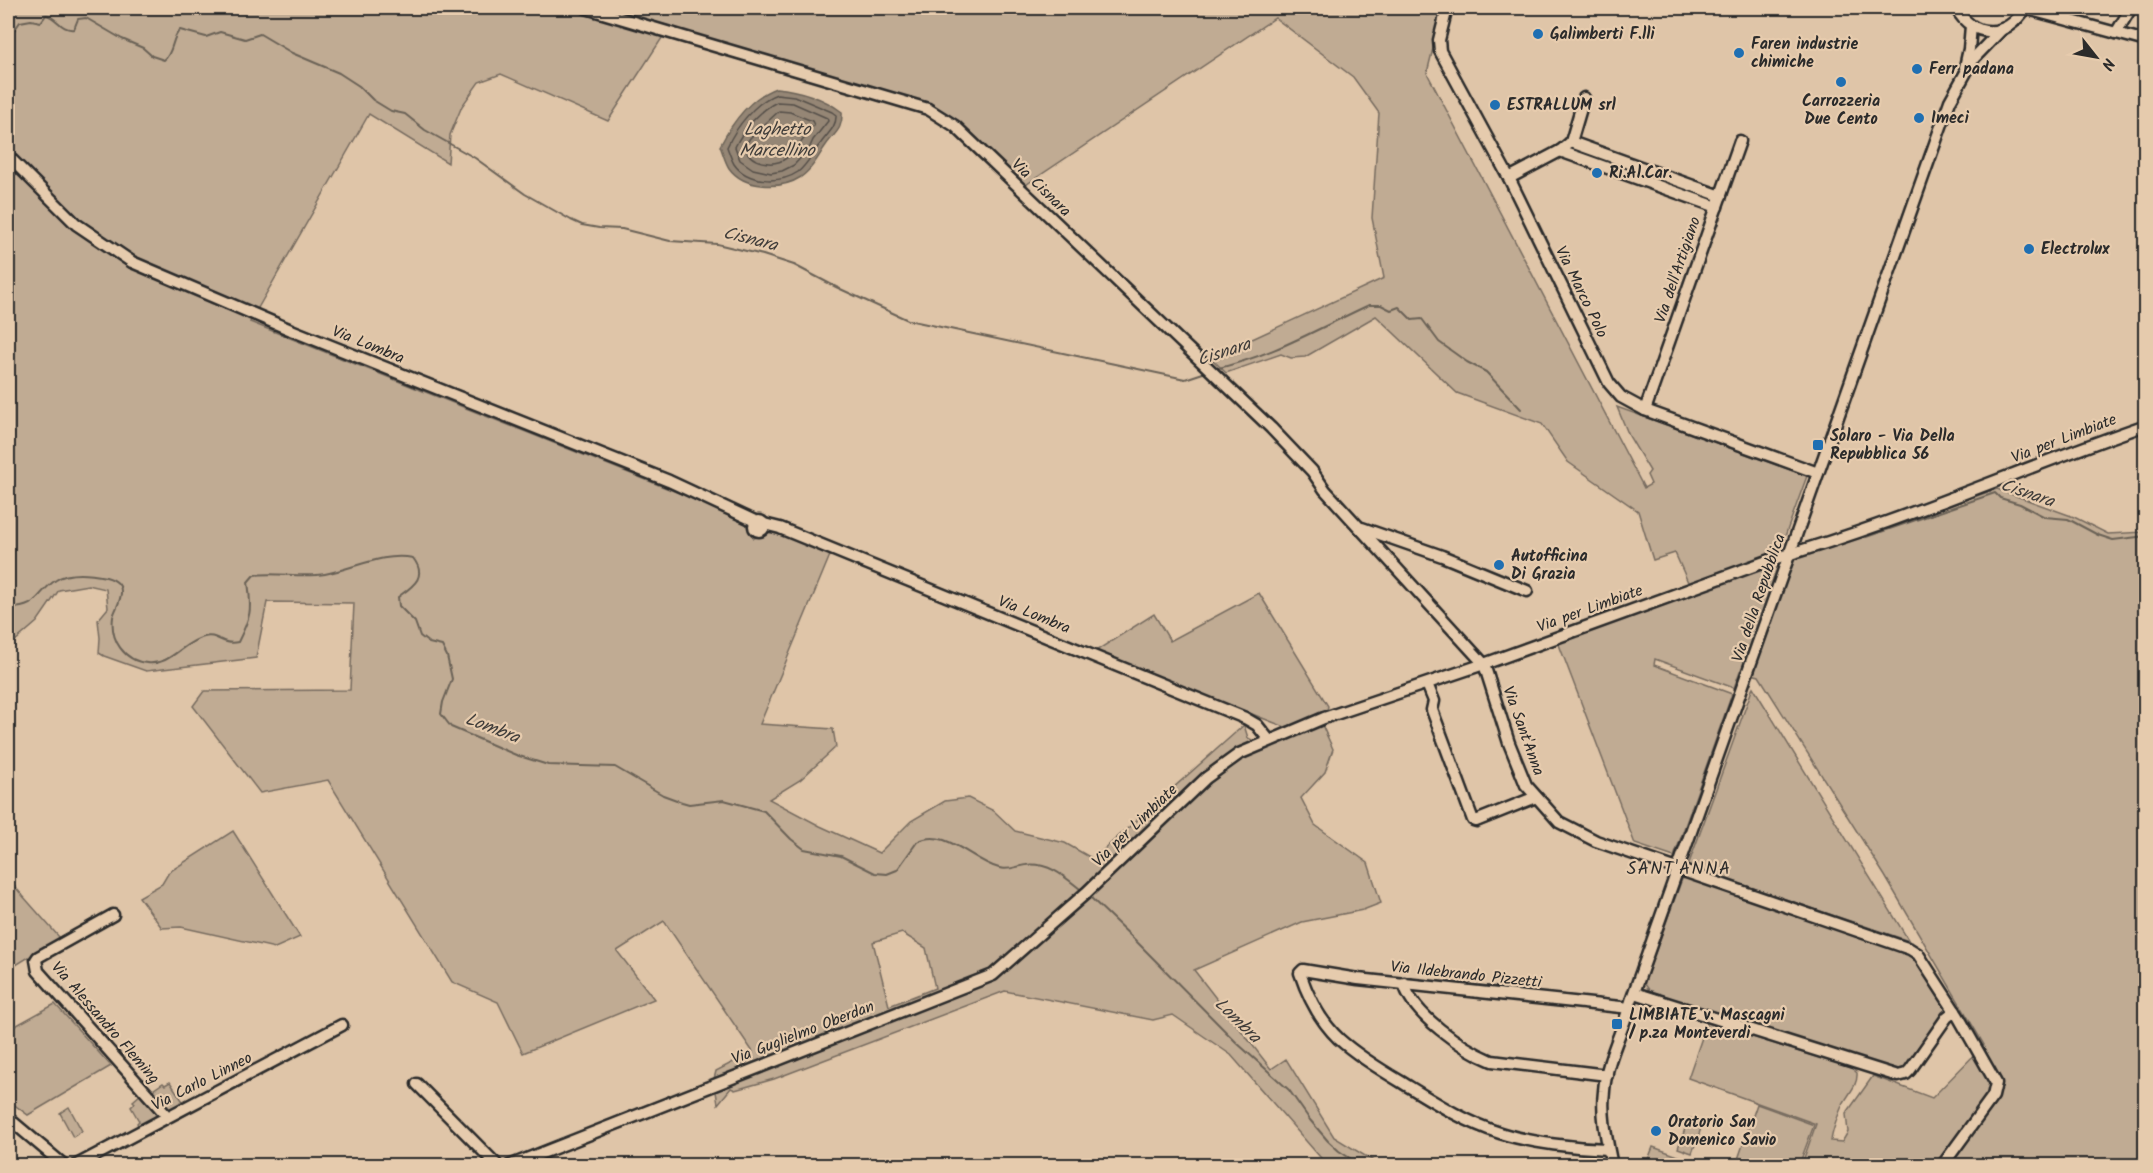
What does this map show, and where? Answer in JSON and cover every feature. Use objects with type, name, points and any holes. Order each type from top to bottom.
[{"type":"street","name":"Via Cisnara","points":[[586,8],[928,110],[955,126],[1208,367],[1312,471],[1325,490],[1379,548]]},
{"type":"street","name":"Via Marco Polo","points":[[1447,8],[1439,40],[1440,51],[1509,178],[1609,383],[1621,397],[1645,410],[1818,473]]},
{"type":"street","points":[[1956,8],[1961,18],[1971,26],[1991,31],[2002,29]]},
{"type":"street","points":[[2024,8],[2145,40]]},
{"type":"street","name":"Via della Repubblica","points":[[1612,1166],[1606,1136],[1604,1091],[1607,1074],[1677,868],[1950,101],[1974,58],[2002,29],[2011,25],[2024,8]]},
{"type":"street","points":[[2116,33],[2131,8]]},
{"type":"street","name":"Via della Repubblica","points":[[1963,76],[1971,26]]},
{"type":"street","points":[[1509,178],[1560,151],[1571,141],[1584,98]]},
{"type":"street","points":[[1571,141],[1719,201]]},
{"type":"street","name":"Via dell'Artigiano","points":[[1645,410],[1740,141]]},
{"type":"street","points":[[1560,151],[1719,201]]},
{"type":"street","name":"Via Lombra","points":[[8,156],[76,224],[132,262],[291,330],[669,481],[746,516],[760,525],[780,528],[1245,718],[1257,725],[1269,740]]},
{"type":"street","name":"Via per Limbiate","points":[[1086,893],[1206,778],[1239,754],[1269,740],[1330,716],[1427,684],[1940,502],[2145,425]]},
{"type":"street","points":[[1360,527],[1442,556],[1527,591]]},
{"type":"street","name":"Via Sant'Anna","points":[[1379,548],[1484,664],[1518,768],[1526,785],[1559,822],[1596,841],[1910,949],[1918,954],[1955,1011]]},
{"type":"street","points":[[1427,684],[1434,701],[1432,710],[1473,820],[1476,821],[1536,797]]},
{"type":"street","name":"Via Guglielmo Oberdan","points":[[509,1166],[532,1161],[993,975],[1086,893]]},
{"type":"street","name":"Via Alessandro Fleming","points":[[113,915],[38,957],[36,966],[167,1116]]},
{"type":"street","name":"Via Ildebrando Pizzetti","points":[[1608,1149],[1558,1144],[1502,1134],[1428,1099],[1379,1068],[1338,1038],[1310,1001],[1300,973],[1304,970],[1358,979],[1629,1008]]},
{"type":"street","points":[[1404,983],[1406,994],[1417,1008],[1466,1047],[1484,1058],[1492,1061],[1607,1074]]},
{"type":"street","points":[[1635,993],[1898,1076],[1910,1070],[1947,1017],[1955,1011],[1996,1083],[1993,1096],[1942,1166]]},
{"type":"street","name":"Via Carlo Linneo","points":[[75,1166],[342,1025]]},
{"type":"street","points":[[417,1084],[498,1166]]},
{"type":"street","points":[[8,1118],[65,1166]]},
{"type":"shaded area","points":[[8,8],[570,8],[664,35],[608,121],[501,74],[479,82],[462,106],[450,135],[448,163],[369,114],[250,322],[679,493],[741,515],[754,538],[777,530],[831,553],[760,724],[833,729],[836,747],[800,780],[769,799],[879,853],[911,821],[945,801],[968,798],[994,811],[1015,831],[1065,843],[1093,859],[1244,725],[1248,738],[1264,746],[1322,725],[1333,749],[1325,772],[1301,798],[1315,825],[1368,863],[1381,903],[1363,910],[1302,922],[1194,970],[1271,1069],[1286,1059],[1334,1137],[1380,1165],[1327,1165],[1231,1055],[1173,1015],[1153,1020],[1005,991],[774,1079],[735,1090],[731,1088],[718,1104],[714,1079],[716,1071],[753,1052],[664,921],[617,951],[654,999],[523,1053],[498,1002],[452,982],[328,780],[260,793],[193,706],[204,691],[350,690],[354,603],[267,602],[256,658],[146,671],[99,653],[98,620],[108,608],[106,589],[88,585],[59,590],[37,622],[8,647]],"holes":[[[902,933],[926,948],[935,988],[889,1006],[873,942]]]},
{"type":"shaded area","points":[[609,8],[1443,8],[1427,73],[1644,488],[1651,484],[1647,475],[1650,471],[1629,436],[1617,407],[1807,476],[1780,550],[1797,557],[1997,489],[2074,517],[2108,534],[2145,532],[2145,1165],[1813,1165],[1803,1161],[1816,1124],[1688,1078],[1707,1023],[1852,1068],[1857,1073],[1856,1081],[1841,1108],[1831,1141],[1842,1142],[1848,1132],[1846,1114],[1873,1076],[1932,1098],[1984,1045],[1885,876],[1759,676],[1740,671],[1734,688],[1655,659],[1654,665],[1732,694],[1674,857],[1635,844],[1558,642],[1691,589],[1675,553],[1653,560],[1638,511],[1568,462],[1542,424],[1457,393],[1376,316],[1305,357],[1291,358],[1281,354],[1226,373],[1211,358],[1384,278],[1372,218],[1379,113],[1353,77],[1275,18],[1024,186],[956,121],[925,103]]},
{"type":"shaded area","points":[[1259,593],[1328,706],[1326,714],[1285,727],[1094,652],[1154,614],[1170,641]]},
{"type":"shaded area","points":[[1753,687],[1909,941],[1688,866]]},
{"type":"shaded area","points":[[233,831],[300,937],[275,948],[181,927],[162,928],[139,897],[162,884],[169,872]]},
{"type":"shaded area","points":[[1688,877],[1911,955],[1948,1012],[1905,1071],[1897,1072],[1650,991],[1644,983],[1682,879]]},
{"type":"shaded area","points":[[8,879],[60,938],[8,970]]},
{"type":"shaded area","points":[[55,1004],[111,1066],[28,1115],[8,1100],[8,1030]]},
{"type":"shaded area","points":[[170,1082],[184,1103],[172,1109],[163,1108],[150,1092],[163,1083],[165,1085]]},
{"type":"shaded area","points":[[141,1094],[156,1111],[155,1117],[138,1126],[139,1121],[131,1107],[135,1103],[133,1101]]},
{"type":"shaded area","points":[[1757,1104],[1814,1125],[1799,1165],[1736,1165]]},
{"type":"shaded area","points":[[69,1107],[82,1131],[73,1137],[60,1113]]},
{"type":"shaded area","points":[[1689,1118],[1703,1123],[1692,1153],[1678,1148]]},
{"type":"shaded area","points":[[1653,1147],[1703,1165],[1646,1165]]},
{"type":"water","name":"Laghetto Marcellino","points":[[776,88],[802,93],[827,103],[842,112],[841,124],[814,164],[801,177],[783,184],[753,184],[736,175],[729,168],[720,146],[730,128],[750,104]]},
{"type":"waterway","name":"Cisnara","points":[[8,39],[20,22],[31,20],[41,22],[46,15],[62,26],[74,29],[78,19],[86,18],[122,39],[143,48],[152,56],[164,60],[180,30],[206,37],[220,32],[245,39],[260,34],[292,53],[339,73],[359,86],[373,100],[391,111],[405,114],[425,130],[475,158],[525,194],[582,225],[622,229],[670,241],[717,244],[763,255],[794,265],[908,320],[1185,379],[1206,372]]},
{"type":"waterway","name":"Cisnara","points":[[1214,369],[1274,350],[1369,305],[1381,305],[1391,310],[1399,307],[1412,320],[1422,319],[1439,342],[1486,372],[1521,409]]},
{"type":"waterway","name":"Cisnara","points":[[1866,537],[1995,493],[2000,498],[2020,504],[2045,517],[2068,519],[2098,535],[2113,540],[2146,536]]},
{"type":"waterway","name":"Lombra","points":[[8,608],[18,608],[32,603],[49,585],[67,575],[87,574],[109,578],[121,588],[113,617],[116,641],[125,654],[132,658],[155,663],[163,661],[204,637],[209,636],[232,643],[238,642],[248,619],[250,607],[248,582],[254,575],[317,575],[391,557],[413,558],[419,576],[413,585],[398,597],[399,606],[415,622],[420,636],[429,643],[442,646],[447,656],[452,679],[441,714],[451,727],[516,755],[548,765],[615,767],[663,795],[689,804],[724,800],[764,811],[804,849],[841,856],[875,873],[887,874],[897,870],[917,842],[927,838],[938,838],[999,868],[1010,869],[1034,865],[1049,868],[1080,889]]},
{"type":"waterway","name":"Lombra","points":[[1090,897],[1237,1043],[1289,1090],[1328,1141],[1362,1166]]},
{"type":"place","name":"Galimberti F.lli","points":[[1538,34]]},
{"type":"place","name":"Faren industrie chimiche","points":[[1739,53]]},
{"type":"place","name":"Ferr padana","points":[[1917,69]]},
{"type":"place","name":"Carrozzeria Due Cento","points":[[1841,82]]},
{"type":"place","name":"ESTRALLUM srl","points":[[1495,105]]},
{"type":"place","name":"Imeci","points":[[1919,118]]},
{"type":"place","name":"Ri.Al.Car.","points":[[1597,173]]},
{"type":"place","name":"Electrolux","points":[[2029,249]]},
{"type":"place","name":"Solaro - Via Della Repubblica 56","points":[[1818,445]]},
{"type":"place","name":"Autofficina Di Grazia","points":[[1499,565]]},
{"type":"place","name":"LIMBIATE v. Mascagni / p.za Monteverdi","points":[[1617,1024]]},
{"type":"place","name":"Oratorio San Domenico Savio","points":[[1656,1131]]},
{"type":"district","name":"SANT'ANNA","points":[[1679,869]]}]
